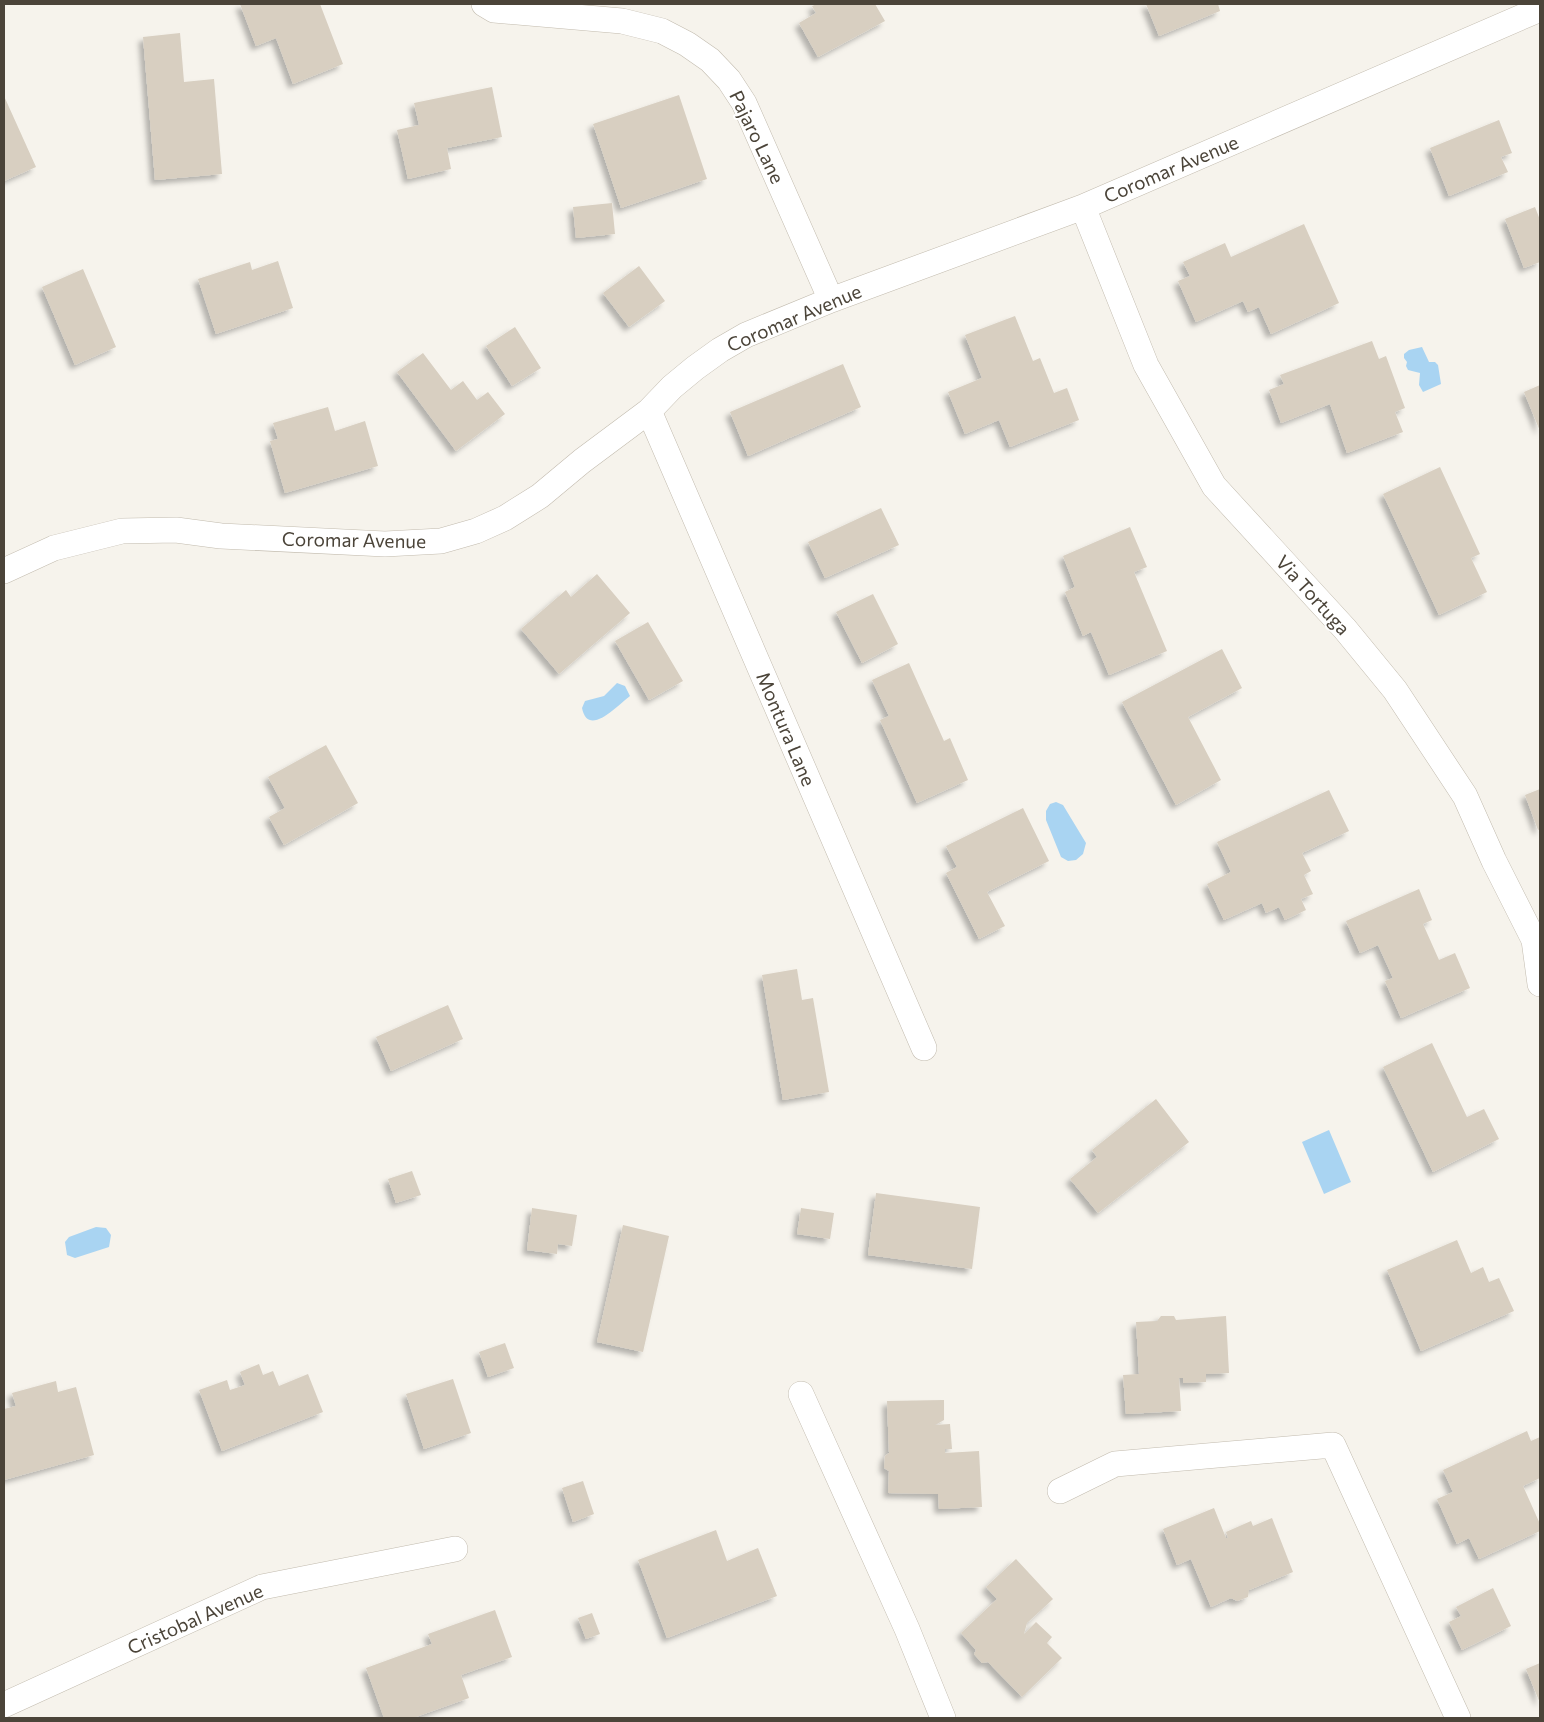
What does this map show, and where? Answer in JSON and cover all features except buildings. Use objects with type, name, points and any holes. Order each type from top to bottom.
[{"type":"street","name":"Pajaro Lane","points":[[484,4],[494,10],[622,21],[662,31],[687,44],[710,60],[729,80],[744,104],[831,300]]},
{"type":"street","name":"Coromar Avenue","points":[[4,571],[54,548],[122,531],[176,530],[221,536],[385,544],[441,541],[476,531],[505,518],[533,501],[649,411],[684,378],[720,350],[746,335],[831,300],[1083,207],[1540,9]]},
{"type":"street","name":"Via Tortuga","points":[[1083,207],[1146,364],[1214,486],[1345,629],[1395,690],[1465,796],[1494,861],[1537,939],[1540,984]]},
{"type":"street","name":"Montura Lane","points":[[649,411],[924,1048]]},
{"type":"street","points":[[801,1394],[907,1629],[943,1718]]},
{"type":"street","points":[[1060,1491],[1115,1464],[1334,1445],[1458,1718]]},
{"type":"street","name":"Cristobal Avenue","points":[[4,1705],[262,1587],[455,1549]]},
{"type":"water","points":[[1422,347],[1429,362],[1435,362],[1438,365],[1441,384],[1423,392],[1419,385],[1420,373],[1408,370],[1407,362],[1404,358],[1404,354],[1409,350]]},
{"type":"water","points":[[617,683],[625,686],[630,696],[603,717],[590,720],[585,717],[582,708],[585,701],[604,696]]},
{"type":"water","points":[[1056,802],[1063,805],[1086,843],[1083,854],[1076,860],[1068,861],[1061,857],[1046,820],[1046,811],[1050,804]]},
{"type":"water","points":[[1329,1130],[1351,1182],[1324,1194],[1302,1142]]},
{"type":"water","points":[[96,1227],[106,1228],[111,1235],[109,1247],[75,1258],[67,1255],[65,1242],[69,1237]]}]
